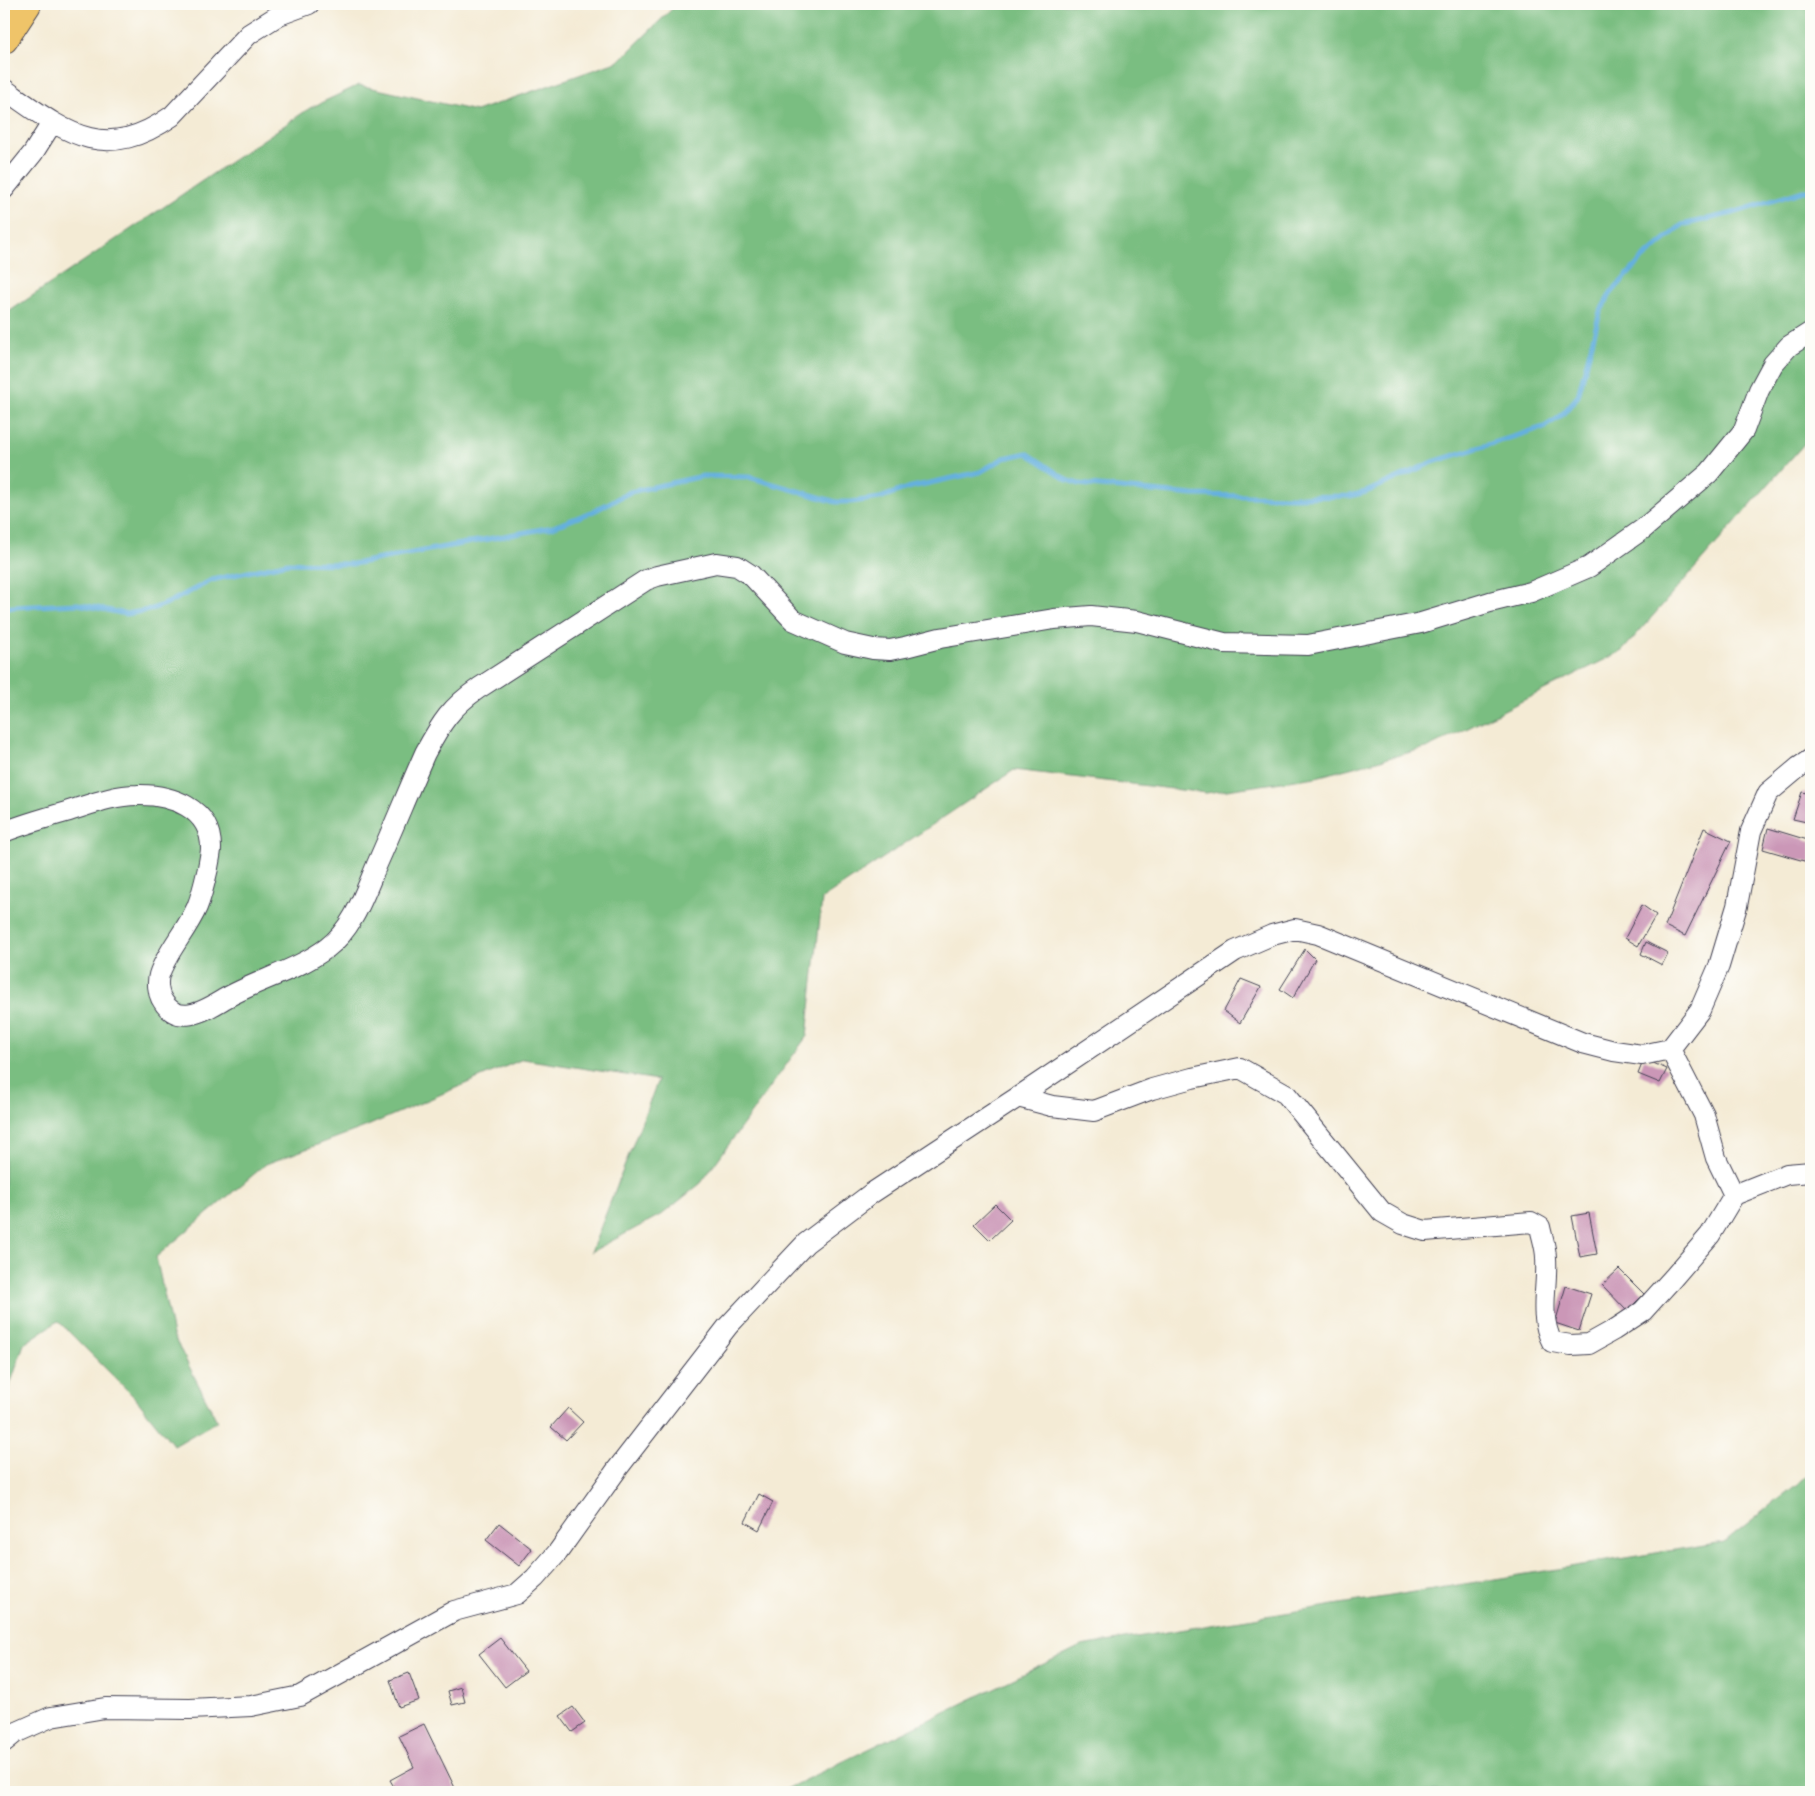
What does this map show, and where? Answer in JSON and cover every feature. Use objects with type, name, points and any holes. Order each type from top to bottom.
[{"type":"highway","points":[[4,39],[27,4]]},
{"type":"street","points":[[4,89],[48,120],[73,134],[92,140],[125,138],[157,126],[172,116],[249,34],[279,15],[309,4]]},
{"type":"street","points":[[4,189],[33,153],[48,120]]},
{"type":"street","points":[[4,832],[86,806],[120,797],[137,795],[158,796],[179,802],[194,810],[204,820],[209,834],[211,848],[206,877],[198,905],[189,925],[162,968],[158,982],[160,997],[170,1009],[185,1015],[200,1013],[246,987],[312,958],[339,938],[360,904],[425,753],[451,710],[462,699],[646,580],[716,563],[737,566],[751,574],[793,620],[845,643],[873,650],[890,650],[940,638],[1054,619],[1092,616],[1137,621],[1224,643],[1308,645],[1421,623],[1531,592],[1590,567],[1643,529],[1709,473],[1744,430],[1759,390],[1773,364],[1789,346],[1811,332]]},
{"type":"street","points":[[4,1742],[15,1733],[51,1717],[105,1708],[190,1709],[250,1706],[300,1696],[454,1611],[517,1594],[535,1578],[558,1552],[618,1468],[728,1326],[806,1243],[872,1193],[1235,951],[1272,934],[1295,929],[1318,934],[1583,1043],[1614,1051],[1642,1055],[1670,1049],[1700,1010],[1719,966],[1737,906],[1751,831],[1768,793],[1811,759]]},
{"type":"street","points":[[1670,1049],[1704,1116],[1716,1158],[1734,1195]]},
{"type":"street","points":[[1018,1097],[1052,1106],[1094,1111],[1160,1087],[1240,1068],[1286,1094],[1382,1212],[1403,1224],[1425,1231],[1531,1222],[1540,1227],[1546,1256],[1543,1310],[1548,1334],[1552,1342],[1570,1345],[1589,1344],[1643,1311],[1710,1235],[1734,1195],[1787,1174],[1811,1172]]},
{"type":"green space","points":[[677,4],[1811,4],[1811,436],[1622,651],[1430,747],[1316,777],[1206,793],[1014,770],[822,899],[807,1036],[701,1183],[664,1213],[591,1252],[658,1080],[523,1059],[365,1127],[266,1164],[156,1257],[173,1335],[217,1421],[174,1446],[136,1399],[58,1321],[24,1344],[7,1394],[4,1395],[4,315],[310,108],[359,85],[476,111],[619,61]]},
{"type":"green space","points":[[1811,1473],[1811,1792],[780,1792],[1081,1646],[1724,1542]]},
{"type":"building","points":[[1802,792],[1811,794],[1811,823],[1793,819]]},
{"type":"building","points":[[1704,828],[1731,841],[1685,936],[1665,926]]},
{"type":"building","points":[[1768,828],[1811,841],[1811,863],[1763,849]]},
{"type":"building","points":[[1642,905],[1656,915],[1638,946],[1625,938]]},
{"type":"building","points":[[1646,942],[1668,953],[1662,965],[1641,954]]},
{"type":"building","points":[[1305,949],[1315,959],[1293,998],[1280,989]]},
{"type":"building","points":[[1241,979],[1261,987],[1240,1023],[1224,1011]]},
{"type":"building","points":[[1644,1059],[1667,1069],[1660,1083],[1638,1074]]},
{"type":"building","points":[[995,1204],[1011,1220],[990,1240],[974,1224]]},
{"type":"building","points":[[1589,1213],[1597,1254],[1580,1257],[1572,1216]]},
{"type":"building","points":[[1619,1269],[1644,1294],[1627,1311],[1602,1285]]},
{"type":"building","points":[[1566,1286],[1591,1294],[1579,1331],[1555,1323]]},
{"type":"building","points":[[568,1408],[583,1422],[566,1440],[551,1427]]},
{"type":"building","points":[[759,1494],[773,1502],[759,1530],[745,1522]]},
{"type":"building","points":[[499,1523],[532,1549],[519,1566],[486,1540]]},
{"type":"building","points":[[500,1638],[526,1671],[505,1687],[479,1654]]},
{"type":"building","points":[[409,1673],[419,1700],[399,1707],[390,1680]]},
{"type":"building","points":[[461,1687],[465,1702],[452,1705],[448,1691]]},
{"type":"building","points":[[573,1707],[585,1723],[572,1732],[560,1716]]},
{"type":"building","points":[[424,1724],[457,1792],[426,1792],[425,1789],[419,1792],[397,1792],[390,1780],[414,1767],[399,1736]]},
{"type":"waterway","points":[[4,609],[78,604],[126,614],[149,610],[168,603],[212,580],[288,563],[353,564],[553,527],[594,511],[630,492],[703,476],[749,477],[836,502],[851,502],[880,498],[907,488],[980,472],[1004,458],[1027,453],[1067,480],[1079,484],[1193,495],[1350,496],[1366,492],[1433,462],[1544,427],[1560,417],[1578,396],[1600,312],[1611,293],[1642,259],[1682,225],[1733,213],[1803,191],[1811,191]]}]
